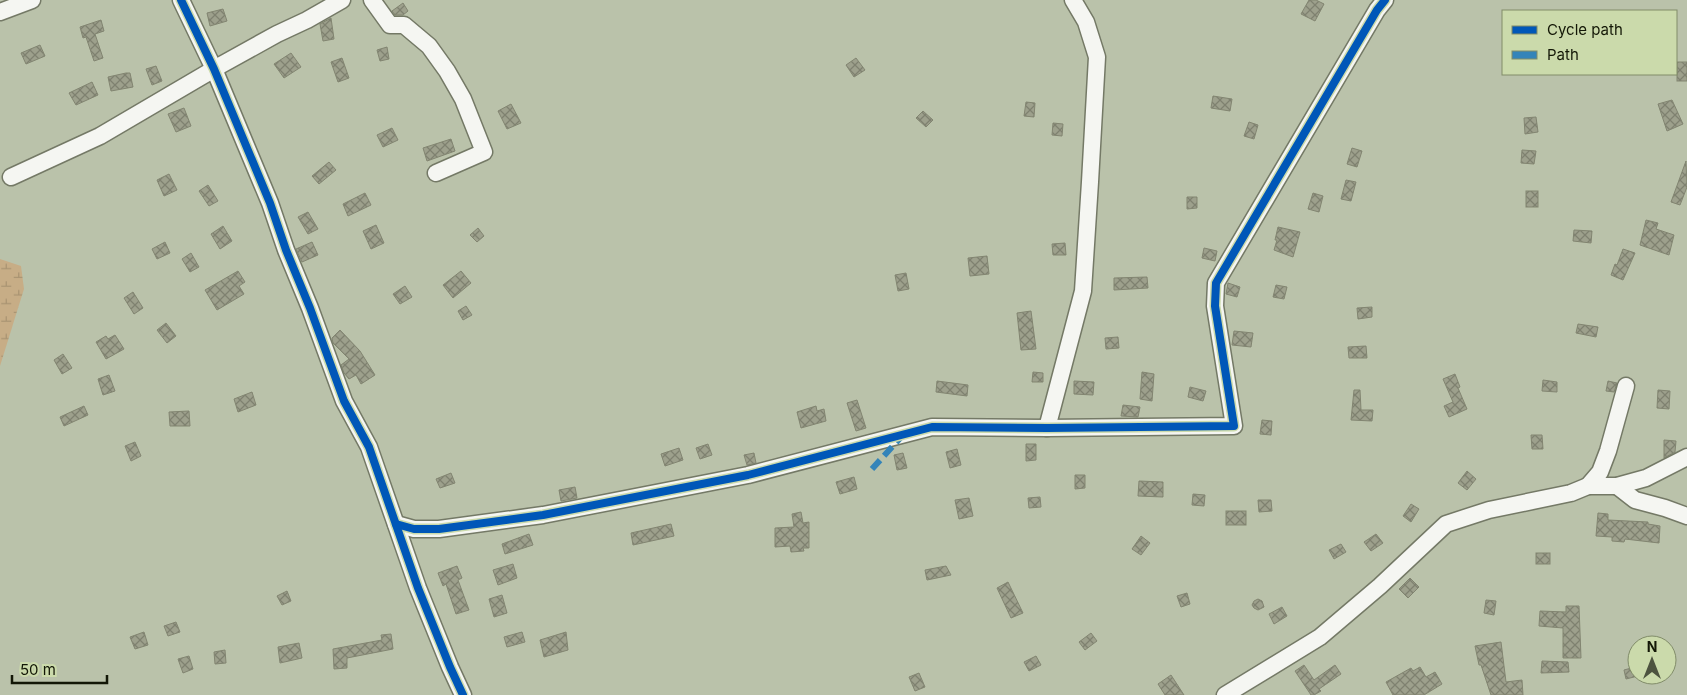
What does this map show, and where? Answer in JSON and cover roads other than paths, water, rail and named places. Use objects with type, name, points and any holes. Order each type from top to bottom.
[{"type":"street","points":[[0,12],[32,0]]},
{"type":"street","points":[[181,0],[214,69],[270,203],[344,401],[369,447],[418,588],[463,695]]},
{"type":"street","points":[[11,178],[100,136],[214,69],[342,0]]},
{"type":"street","points":[[372,0],[390,25],[404,25],[429,46],[447,71],[463,99],[484,152],[436,173]]},
{"type":"street","points":[[1047,428],[1083,291],[1090,192],[1097,56],[1086,22],[1074,0]]},
{"type":"street","points":[[396,524],[414,529],[439,529],[543,516],[748,475],[932,427],[1234,426],[1215,306],[1216,283],[1385,0]]},
{"type":"street","points":[[1588,486],[1600,472],[1608,451],[1626,386]]},
{"type":"street","points":[[1225,695],[1320,637],[1380,586],[1446,524],[1488,510],[1571,493],[1588,486],[1617,486],[1646,478],[1687,457]]},
{"type":"street","points":[[1617,486],[1635,500],[1687,516]]}]
